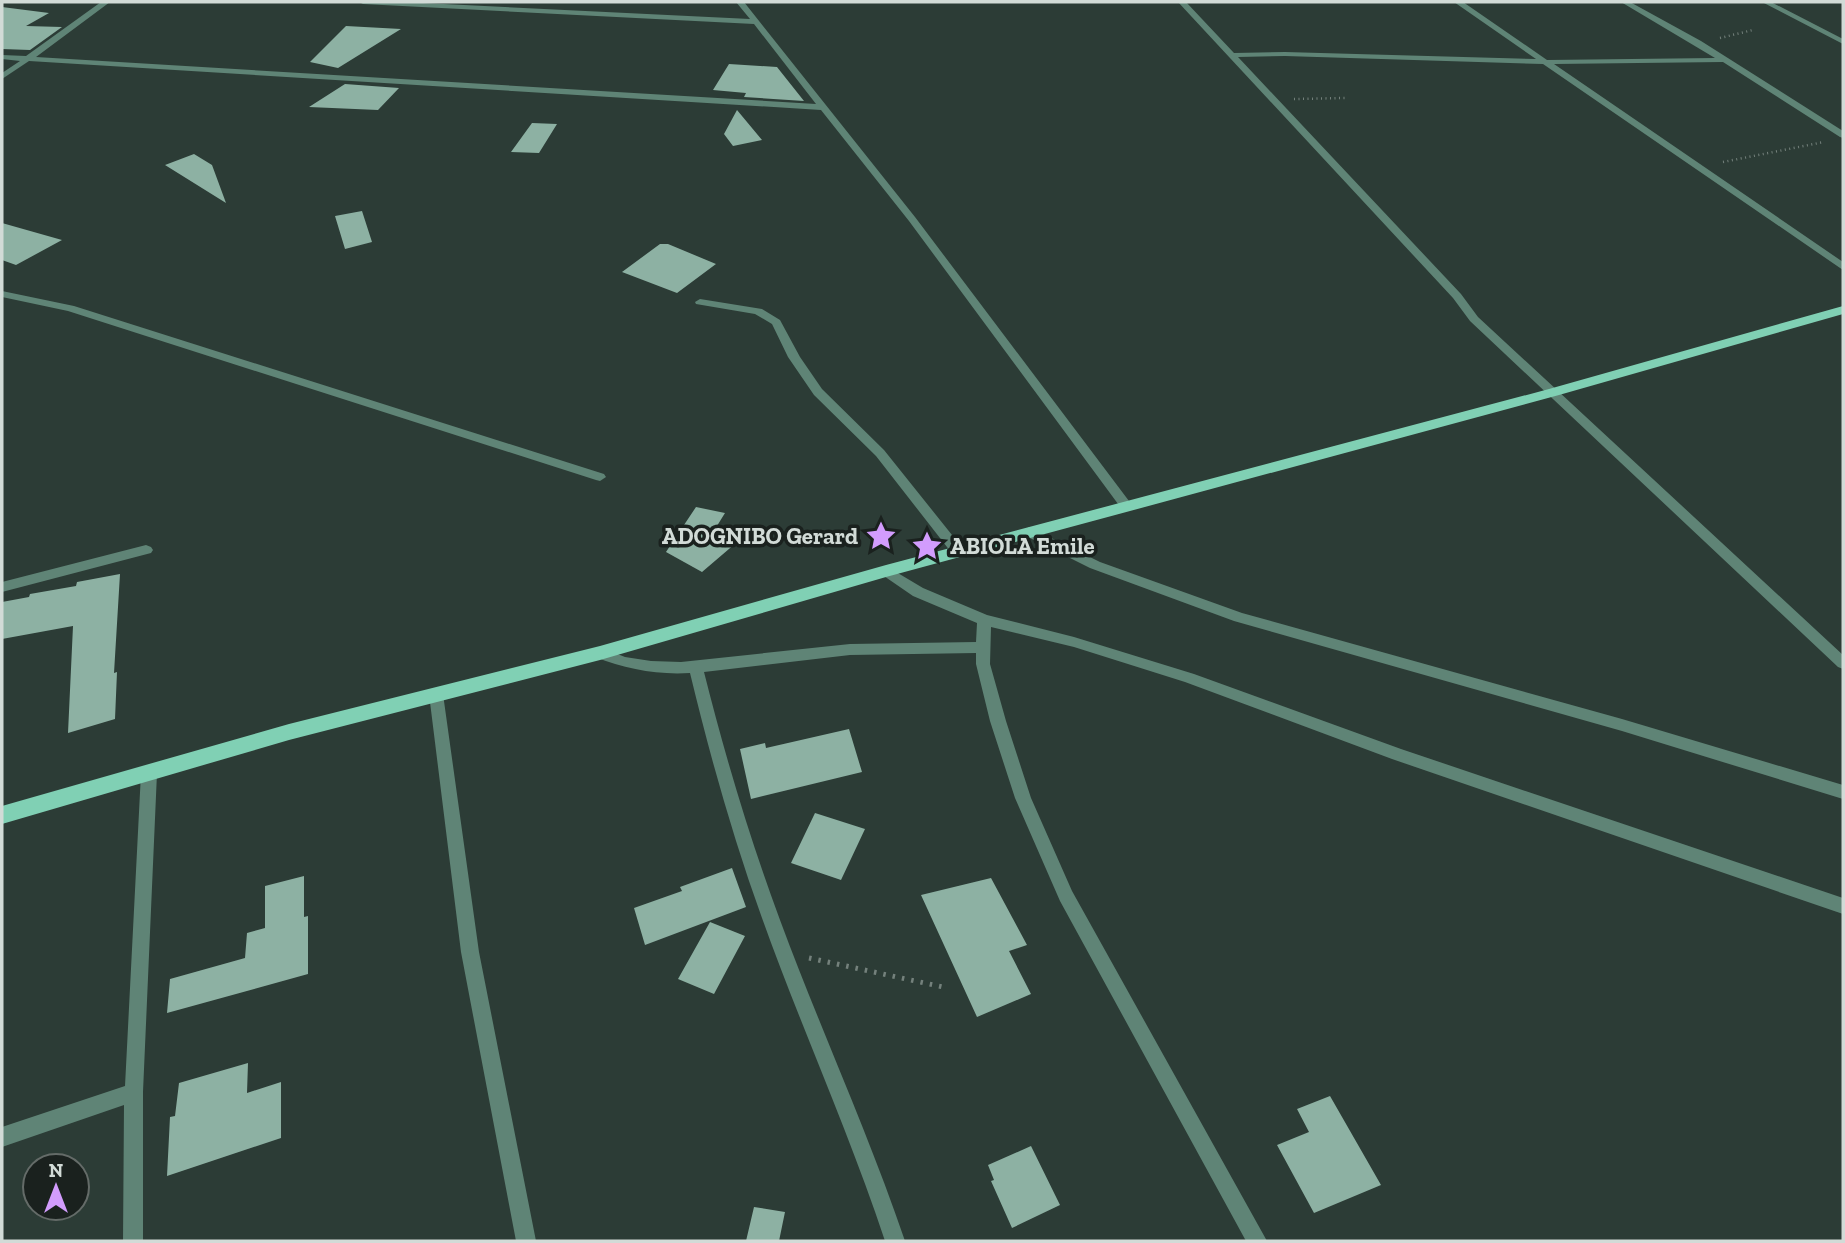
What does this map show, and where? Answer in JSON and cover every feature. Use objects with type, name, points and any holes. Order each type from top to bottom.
[{"type":"main road","points":[[2,816],[289,732],[600,653],[886,570],[959,553],[1126,505],[1554,392],[1843,310]]},
{"type":"street","points":[[2,77],[106,2]]},
{"type":"street","points":[[363,2],[756,22]]},
{"type":"street","points":[[604,2],[614,13]]},
{"type":"street","points":[[740,2],[912,219],[1126,505]]},
{"type":"street","points":[[1182,2],[1457,296],[1474,319],[1843,663]]},
{"type":"street","points":[[1458,2],[1843,267]]},
{"type":"street","points":[[1625,2],[1698,43],[1843,135]]},
{"type":"street","points":[[1766,2],[1843,42]]},
{"type":"street","points":[[1233,55],[1285,54],[1546,62],[1725,60]]},
{"type":"street","points":[[2,57],[822,107]]},
{"type":"street","points":[[2,294],[70,308],[600,477]]},
{"type":"street","points":[[699,302],[758,311],[776,322],[794,357],[818,392],[880,453],[959,553]]},
{"type":"street","points":[[1029,532],[1095,565],[1238,617],[1622,725],[1843,792]]},
{"type":"street","points":[[2,587],[146,550]]},
{"type":"street","points":[[886,570],[918,592],[984,620],[1073,642],[1189,678],[1410,758],[1843,906]]},
{"type":"street","points":[[984,620],[982,648],[988,686],[1023,798],[1066,896],[1257,1241]]},
{"type":"street","points":[[600,653],[615,662],[637,667],[695,666],[834,651],[982,648]]},
{"type":"street","points":[[695,666],[721,768],[784,954],[855,1126],[895,1241]]},
{"type":"street","points":[[436,694],[470,951],[526,1241]]},
{"type":"street","points":[[133,1241],[134,1092],[149,773]]},
{"type":"street","points":[[2,1137],[134,1092]]},
{"type":"path","points":[[1698,43],[1753,30]]},
{"type":"path","points":[[1276,100],[1345,97]]},
{"type":"path","points":[[1698,167],[1830,141]]},
{"type":"path","points":[[784,954],[943,987]]},
{"type":"building","points":[[2,7],[49,13],[26,26],[62,27],[30,50],[2,49]]},
{"type":"building","points":[[346,26],[401,29],[338,68],[310,62]]},
{"type":"building","points":[[729,64],[777,67],[804,101],[744,97],[746,93],[713,90]]},
{"type":"building","points":[[345,84],[399,88],[378,110],[309,107]]},
{"type":"building","points":[[737,110],[762,140],[733,146],[724,134]]},
{"type":"building","points":[[532,123],[557,124],[539,153],[511,152]]},
{"type":"building","points":[[194,154],[212,165],[226,203],[165,165]]},
{"type":"building","points":[[362,211],[372,242],[345,249],[335,216]]},
{"type":"building","points":[[2,223],[62,240],[16,265],[2,260]]},
{"type":"building","points":[[660,244],[668,244],[716,264],[677,293],[622,272]]},
{"type":"building","points":[[696,507],[725,513],[707,542],[736,543],[702,572],[666,552]]},
{"type":"building","points":[[120,574],[114,673],[117,672],[115,719],[68,733],[73,626],[2,639],[2,602],[76,586],[77,582]]},
{"type":"building","points":[[849,729],[862,772],[751,799],[740,749],[765,743],[766,748]]},
{"type":"building","points":[[815,813],[865,829],[841,880],[791,863]]},
{"type":"building","points":[[732,868],[746,907],[645,945],[634,908],[682,891],[680,887]]},
{"type":"building","points":[[304,876],[304,917],[308,916],[308,974],[167,1013],[170,979],[245,958],[247,933],[265,928],[265,886]]},
{"type":"building","points":[[991,878],[1027,945],[1009,951],[1031,994],[977,1017],[921,895]]},
{"type":"building","points":[[710,922],[745,936],[714,994],[678,979]]},
{"type":"building","points":[[248,1063],[247,1093],[281,1082],[281,1138],[167,1176],[170,1117],[175,1116],[179,1083]]},
{"type":"building","points":[[1330,1096],[1381,1185],[1314,1213],[1277,1145],[1309,1132],[1297,1109]]},
{"type":"building","points":[[1031,1146],[1060,1205],[1012,1228],[991,1181],[994,1180],[988,1165]]},
{"type":"building","points":[[754,1207],[785,1212],[779,1241],[746,1241]]},
{"type":"place","name":"ADOGNIBO Gerard","points":[[881,536]]},
{"type":"place","name":"ABIOLA Emile","points":[[927,546]]}]
